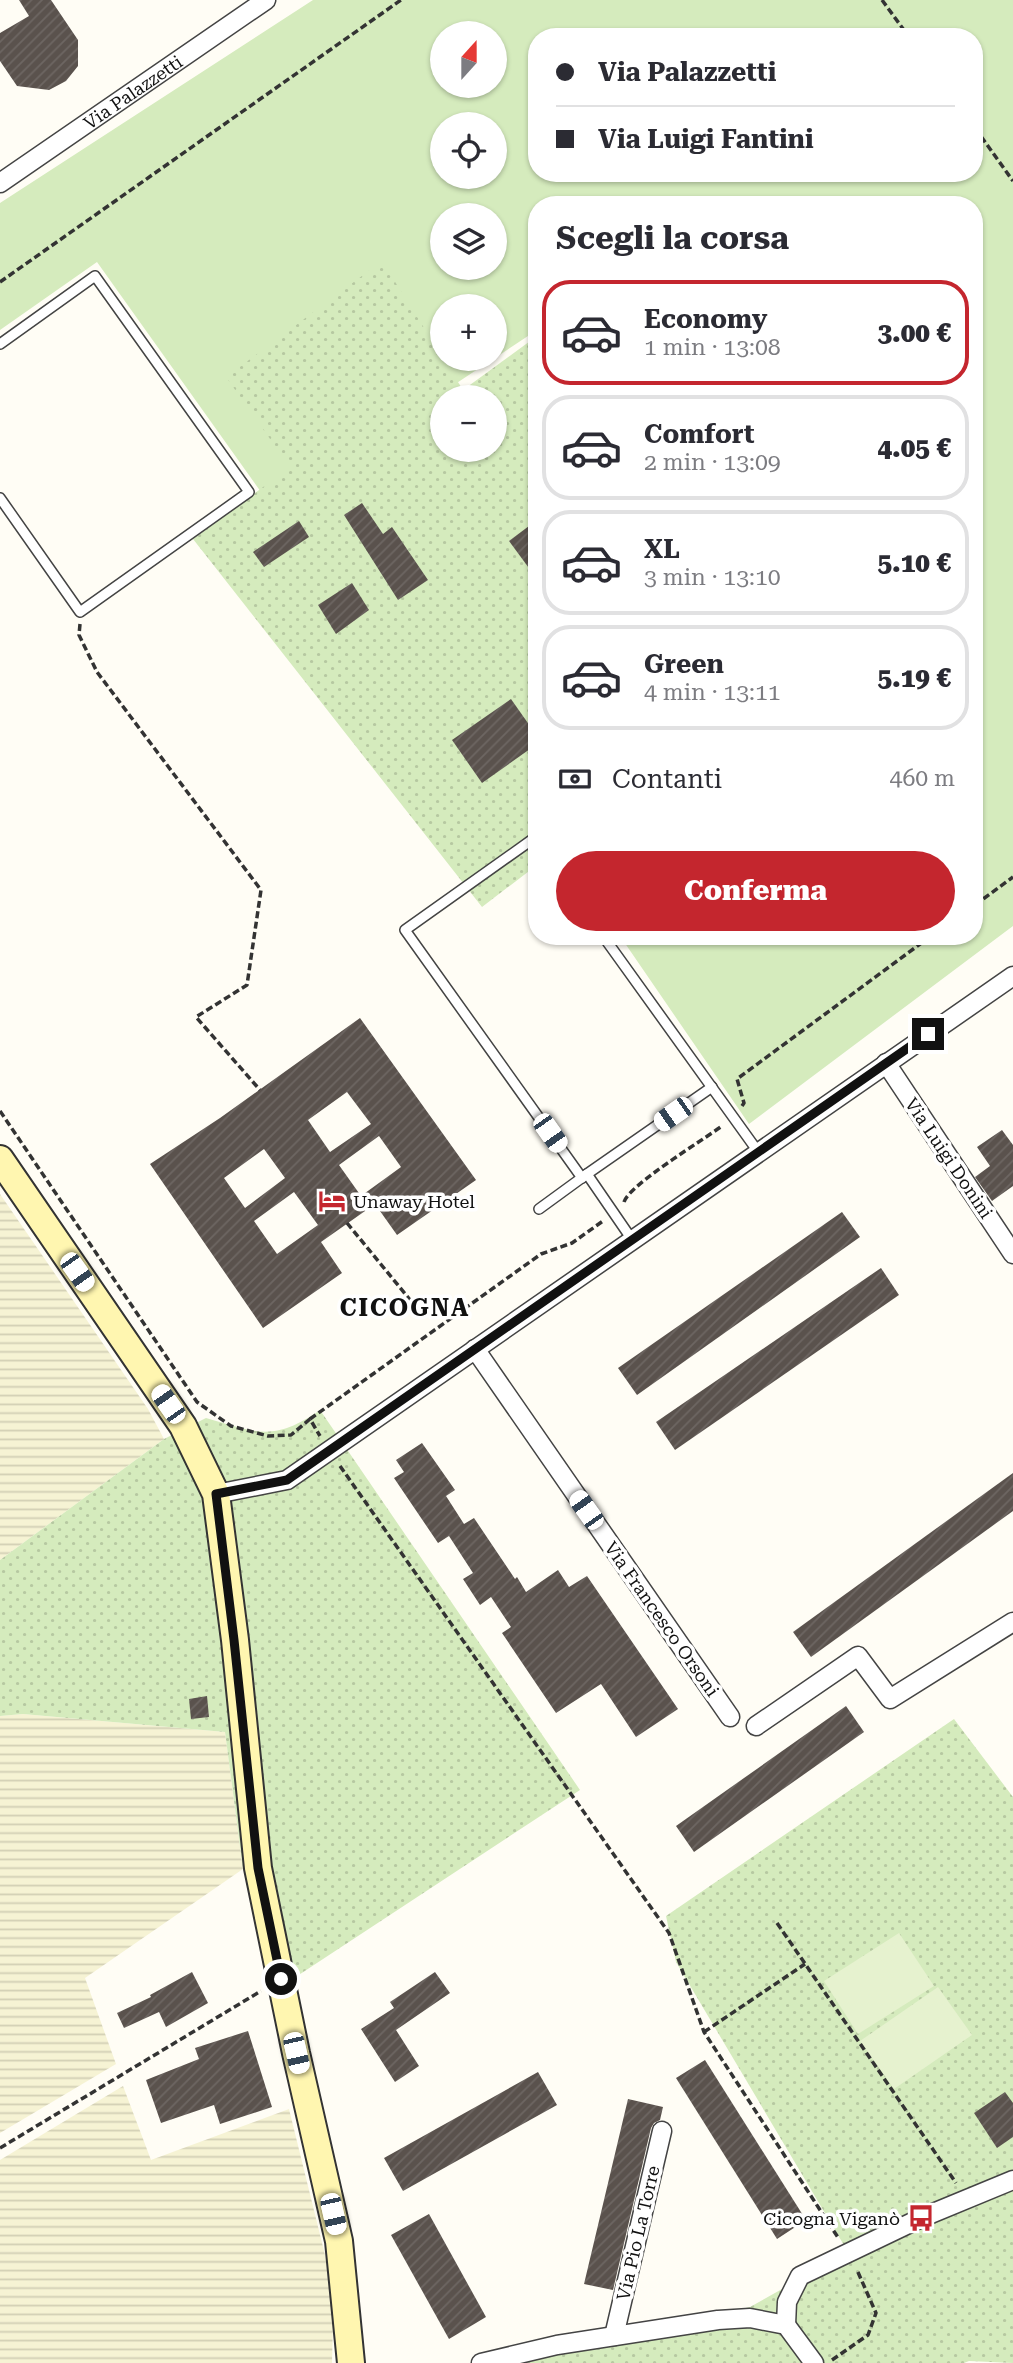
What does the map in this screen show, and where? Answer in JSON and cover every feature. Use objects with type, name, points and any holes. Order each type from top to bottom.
[{"type":"main road","points":[[0,1159],[183,1426],[216,1494],[258,1868],[339,2241],[351,2363]]},
{"type":"street","name":"Via Palazzetti","points":[[0,183],[266,0]]},
{"type":"street","points":[[216,1494],[287,1480],[1013,976]]},
{"type":"street","name":"Via Luigi Donini","points":[[886,1063],[1013,1254]]},
{"type":"street","name":"Via Francesco Orsoni","points":[[475,1349],[730,1717]]},
{"type":"street","points":[[756,1727],[858,1657],[890,1699],[1013,1622]]},
{"type":"street","name":"Via Pio La Torre","points":[[614,2336],[662,2131]]},
{"type":"street","points":[[814,2363],[786,2325],[787,2302],[800,2276],[848,2252],[1013,2180]]},
{"type":"street","points":[[481,2363],[557,2345],[718,2320],[750,2318],[786,2325]]},
{"type":"lane","points":[[0,344],[95,276],[249,492],[80,612],[0,498]]},
{"type":"lane","points":[[528,843],[405,930],[633,1241]]},
{"type":"lane","points":[[609,945],[759,1153]]},
{"type":"lane","points":[[539,1209],[712,1087]]},
{"type":"path","points":[[0,282],[401,0]]},
{"type":"path","points":[[882,0],[902,28]]},
{"type":"path","points":[[983,139],[1013,181]]},
{"type":"path","points":[[80,612],[79,635],[97,672],[261,890],[247,985],[196,1017],[260,1090]]},
{"type":"path","points":[[983,899],[1013,877]]},
{"type":"path","points":[[0,1111],[197,1402],[231,1426],[268,1436],[291,1434],[541,1254],[572,1243],[622,1207],[626,1195],[733,1116],[744,1103],[737,1079],[919,945]]},
{"type":"path","points":[[347,1223],[411,1301]]},
{"type":"path","points":[[310,1419],[328,1450],[670,1933],[704,2032],[848,2252],[876,2313],[868,2335],[827,2363]]},
{"type":"path","points":[[777,1923],[967,2199]]},
{"type":"path","points":[[704,2032],[806,1965]]},
{"type":"path","points":[[0,2148],[281,1979]]},
{"type":"shaded area","points":[[0,1194],[148,1409],[164,1439],[0,1560]]},
{"type":"shaded area","points":[[23,1714],[225,1732],[243,1869],[85,1978],[116,2064],[0,2133],[0,1716]]},
{"type":"shaded area","points":[[123,2086],[151,2160],[289,2109],[326,2259],[333,2324],[332,2363],[0,2363],[0,2160]]},
{"type":"green space","points":[[313,0],[1013,0],[1013,926],[749,1124],[626,945],[983,945],[983,196],[528,196],[528,336],[507,350],[507,294],[430,294],[430,371],[475,371],[454,385],[430,385],[430,401],[271,506],[97,262],[0,330],[0,203]]},
{"type":"green space","points":[[382,261],[430,337],[430,371],[451,371],[460,385],[430,385],[430,462],[507,462],[507,385],[470,385],[489,371],[507,371],[507,358],[528,343],[528,872],[482,907],[193,539],[290,467],[226,377]]},
{"type":"green space","points":[[320,1410],[580,1790],[282,1986],[259,1901],[243,1869],[225,1732],[23,1714],[0,1716],[0,1560],[164,1439],[206,1418],[264,1432],[289,1427]]},
{"type":"green space","points":[[954,1719],[1013,1797],[1013,2363],[809,2363],[807,2360],[803,2363],[491,2363],[750,2307],[848,2252],[676,1962],[666,1916]]},
{"type":"green space","points":[[899,1933],[934,1986],[858,2034],[824,1981]]},
{"type":"green space","points":[[938,1987],[972,2035],[894,2089],[860,2041]]},
{"type":"building","points":[[19,0],[51,0],[78,40],[78,66],[66,81],[49,90],[17,86],[0,61],[0,33],[29,16]]},
{"type":"building","points":[[362,503],[383,534],[392,527],[428,580],[398,600],[344,515]]},
{"type":"building","points":[[299,521],[309,537],[264,567],[253,552]]},
{"type":"building","points":[[528,527],[528,567],[509,541]]},
{"type":"building","points":[[352,583],[369,610],[336,634],[318,605]]},
{"type":"building","points":[[511,699],[528,723],[528,750],[482,783],[452,740]]},
{"type":"building","points":[[360,1018],[476,1180],[397,1235],[375,1204],[321,1242],[342,1273],[263,1328],[150,1164],[220,1118]],"holes":[[[347,1092],[371,1124],[330,1152],[308,1120]],[[379,1136],[401,1167],[361,1196],[339,1165]],[[264,1149],[285,1178],[245,1208],[224,1178]],[[294,1192],[318,1225],[277,1254],[254,1221]]]},
{"type":"building","points":[[1002,1130],[1013,1145],[1013,1186],[992,1201],[975,1177],[990,1166],[977,1147]]},
{"type":"building","points":[[842,1212],[860,1237],[637,1395],[618,1368]]},
{"type":"building","points":[[881,1268],[899,1295],[675,1450],[656,1422]]},
{"type":"building","points":[[422,1443],[455,1490],[446,1496],[464,1524],[474,1518],[526,1592],[558,1570],[569,1587],[587,1576],[678,1709],[636,1737],[601,1684],[556,1713],[502,1633],[511,1627],[491,1597],[480,1605],[463,1579],[473,1573],[449,1536],[438,1543],[394,1478],[404,1472],[396,1460]]},
{"type":"building","points":[[1013,1473],[1013,1511],[811,1657],[793,1632]]},
{"type":"building","points":[[207,1696],[209,1717],[191,1719],[189,1699]]},
{"type":"building","points":[[846,1706],[864,1732],[694,1852],[676,1826]]},
{"type":"building","points":[[192,1972],[208,2003],[166,2027],[159,2012],[124,2028],[117,2013],[151,1997],[150,1995]]},
{"type":"building","points":[[435,1972],[450,1993],[396,2030],[419,2066],[395,2082],[361,2029],[394,2008],[390,2002]]},
{"type":"building","points":[[248,2031],[272,2107],[220,2124],[214,2105],[161,2123],[146,2080],[199,2059],[195,2048]]},
{"type":"building","points":[[705,2060],[806,2220],[777,2239],[676,2078]]},
{"type":"building","points":[[538,2072],[557,2105],[403,2191],[384,2158]]},
{"type":"building","points":[[1005,2092],[1013,2103],[1013,2137],[997,2148],[974,2113]]},
{"type":"building","points":[[628,2099],[663,2107],[660,2120],[651,2128],[613,2290],[584,2284]]},
{"type":"building","points":[[429,2214],[486,2317],[449,2339],[391,2235]]},
{"type":"place","name":"Unaway Hotel","points":[[332,1201]]},
{"type":"place","name":"Cicogna Viganò","points":[[921,2218]]},
{"type":"district","name":"CICOGNA","points":[[405,1308]]},
{"type":"route","points":[[281,1979],[258,1868],[216,1494],[287,1480],[928,1034]]}]
